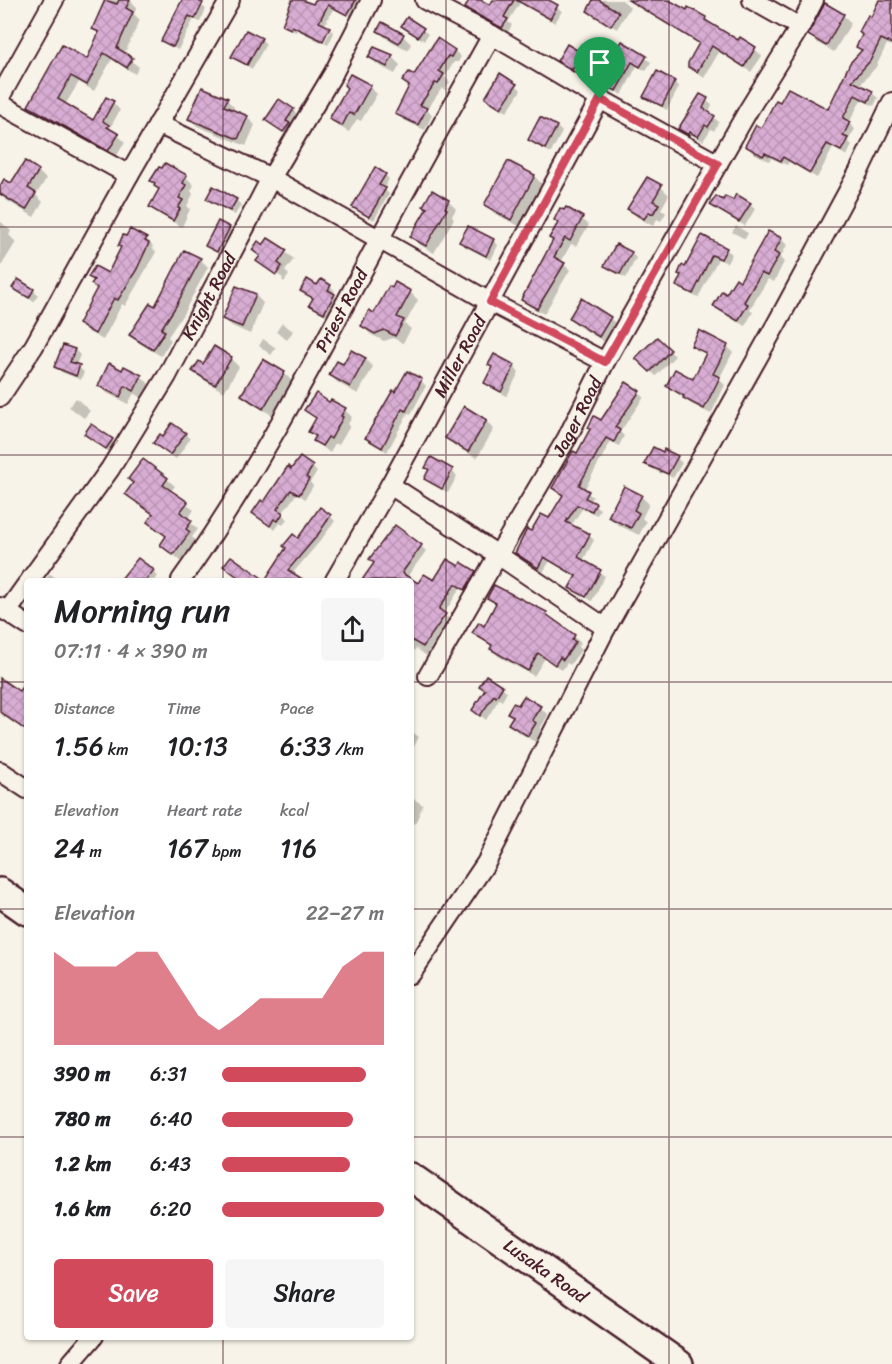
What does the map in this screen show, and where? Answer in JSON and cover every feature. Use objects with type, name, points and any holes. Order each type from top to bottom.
[{"type":"highway","points":[[0,892],[24,909]]},
{"type":"highway","name":"Lusaka Road","points":[[414,1179],[679,1364]]},
{"type":"street","points":[[0,97],[54,0]]},
{"type":"street","points":[[0,397],[34,346],[230,0]]},
{"type":"street","name":"Knight Road","points":[[31,578],[110,469],[167,376],[272,178],[333,74],[371,0]]},
{"type":"street","points":[[425,0],[492,35],[600,99],[718,164]]},
{"type":"street","points":[[752,0],[800,27]]},
{"type":"street","name":"Jager Road","points":[[428,676],[567,438],[605,362],[748,109],[800,27],[814,0]]},
{"type":"street","name":"Priest Road","points":[[182,578],[218,529],[294,401],[379,240],[492,35]]},
{"type":"street","name":"Miller Road","points":[[336,578],[390,486],[600,99]]},
{"type":"street","points":[[414,970],[486,863],[606,628],[777,323],[859,171],[892,102]]},
{"type":"street","points":[[0,104],[129,175]]},
{"type":"street","points":[[158,124],[272,178],[490,302],[605,362]]},
{"type":"street","points":[[390,486],[606,628]]},
{"type":"street","name":"Knight Road","points":[[4,610],[24,587]]},
{"type":"street","points":[[4,610],[24,623]]},
{"type":"street","points":[[0,771],[24,787]]},
{"type":"street","points":[[70,1364],[91,1340]]},
{"type":"building","points":[[105,0],[117,4],[119,0],[130,0],[126,8],[133,12],[117,48],[133,58],[127,68],[104,53],[87,85],[71,76],[58,99],[93,120],[106,97],[114,101],[103,121],[109,125],[107,127],[119,134],[108,151],[28,106],[62,45],[87,59],[99,32],[92,29]]},
{"type":"building","points":[[182,0],[196,0],[203,3],[195,19],[189,16],[173,47],[161,41]]},
{"type":"building","points":[[292,0],[302,0],[313,4],[315,0],[356,0],[347,15],[328,5],[319,22],[330,27],[323,41],[292,26],[291,29],[282,25]]},
{"type":"building","points":[[469,0],[481,0],[490,5],[493,0],[514,0],[504,17],[508,19],[502,28],[465,8]]},
{"type":"building","points":[[516,0],[549,0],[558,5],[550,19]]},
{"type":"building","points":[[593,0],[599,0],[619,12],[611,26],[587,11]]},
{"type":"building","points":[[628,0],[669,0],[687,10],[688,7],[738,40],[740,37],[756,47],[744,67],[712,46],[697,72],[688,67],[688,63],[699,43]]},
{"type":"building","points":[[879,0],[892,0],[892,44],[881,39],[870,61],[852,81],[873,91],[868,102],[855,95],[843,118],[850,122],[843,136],[848,138],[841,151],[827,144],[810,173],[783,157],[781,161],[765,153],[763,156],[745,146],[756,125],[761,128],[776,100],[780,102],[788,88],[828,109],[850,63],[862,50],[856,47],[862,35],[859,32],[868,15],[871,17]]},
{"type":"building","points":[[825,3],[844,14],[826,46],[808,35]]},
{"type":"building","points":[[407,17],[424,28],[418,37],[401,26]]},
{"type":"building","points":[[382,22],[404,34],[399,43],[377,31]]},
{"type":"building","points":[[246,30],[262,38],[247,65],[231,57]]},
{"type":"building","points":[[437,38],[455,50],[451,57],[448,56],[439,71],[444,74],[438,84],[435,83],[420,105],[427,108],[418,125],[395,114],[409,86],[402,81],[409,72],[414,75]]},
{"type":"building","points":[[622,41],[647,56],[640,67],[632,62],[616,91],[600,82]]},
{"type":"building","points":[[567,44],[582,53],[572,70],[557,61]]},
{"type":"building","points":[[374,47],[393,55],[387,67],[368,57]]},
{"type":"building","points":[[657,71],[675,81],[662,106],[643,97]]},
{"type":"building","points":[[500,73],[517,84],[501,108],[485,98]]},
{"type":"building","points":[[350,74],[371,85],[354,115],[349,113],[342,126],[329,119],[347,88],[344,85]]},
{"type":"building","points":[[202,87],[228,98],[224,106],[248,116],[238,139],[188,119]]},
{"type":"building","points":[[700,94],[708,98],[703,108],[715,116],[708,127],[705,125],[698,137],[678,129]]},
{"type":"building","points":[[279,99],[294,109],[286,121],[290,123],[283,132],[265,120]]},
{"type":"building","points":[[540,117],[557,126],[545,149],[528,140]]},
{"type":"building","points":[[25,161],[39,170],[28,188],[36,193],[26,210],[0,194],[0,186],[4,179],[11,183]]},
{"type":"building","points":[[508,161],[535,175],[511,220],[484,205]]},
{"type":"building","points":[[165,163],[187,175],[183,183],[186,185],[179,198],[183,200],[173,221],[149,207],[159,189],[154,186],[155,183],[150,181],[159,167],[162,168]]},
{"type":"building","points":[[375,167],[386,174],[379,185],[386,188],[369,217],[352,207]]},
{"type":"building","points":[[647,177],[662,185],[653,201],[659,204],[653,214],[649,212],[644,219],[627,209]]},
{"type":"building","points":[[213,186],[237,199],[230,211],[206,199]]},
{"type":"building","points":[[432,190],[449,200],[445,208],[447,209],[426,246],[410,237],[427,208],[423,206]]},
{"type":"building","points":[[736,194],[751,203],[739,222],[710,205],[716,196],[723,200],[725,196],[733,200]]},
{"type":"building","points":[[566,207],[583,217],[570,241],[565,238],[554,257],[565,263],[537,309],[521,300],[553,240],[549,238],[558,223],[554,220],[560,208],[564,210]]},
{"type":"building","points":[[218,221],[230,227],[217,252],[205,246]]},
{"type":"building","points":[[468,226],[494,239],[486,256],[459,242]]},
{"type":"building","points":[[130,229],[147,238],[145,241],[149,243],[137,269],[118,300],[114,298],[95,334],[78,324],[97,288],[91,284],[94,280],[88,277],[95,266],[108,273],[121,247],[118,246],[123,235],[126,236]]},
{"type":"building","points":[[768,231],[782,238],[774,252],[779,255],[767,276],[761,273],[744,302],[748,304],[738,321],[713,306],[722,291],[726,294],[736,278],[740,281]]},
{"type":"building","points":[[702,235],[727,248],[721,259],[712,255],[693,294],[676,286],[682,265],[685,267]]},
{"type":"building","points":[[268,238],[287,250],[278,263],[282,266],[276,275],[256,261],[260,256],[252,250],[258,241],[263,245]]},
{"type":"building","points":[[616,244],[632,252],[620,274],[604,266]]},
{"type":"building","points":[[184,250],[201,258],[161,329],[165,331],[153,350],[129,335],[150,303],[155,306]]},
{"type":"building","points":[[18,279],[34,289],[29,298],[12,288]]},
{"type":"building","points":[[307,279],[317,285],[321,279],[331,285],[328,290],[335,294],[324,313],[309,305],[313,298],[300,291]]},
{"type":"building","points":[[395,282],[411,291],[397,317],[404,320],[395,336],[384,330],[375,334],[361,326],[369,310],[374,313],[389,286],[392,288]]},
{"type":"building","points":[[236,286],[256,294],[242,327],[222,319]]},
{"type":"building","points":[[581,298],[611,317],[599,337],[569,318]]},
{"type":"building","points":[[699,330],[728,345],[713,374],[720,377],[704,409],[666,386],[675,369],[693,379],[706,353],[691,346]]},
{"type":"building","points":[[657,337],[671,350],[650,372],[635,358]]},
{"type":"building","points":[[63,345],[75,349],[70,362],[80,365],[76,376],[54,367]]},
{"type":"building","points":[[214,346],[232,357],[215,385],[192,371],[199,361],[203,364]]},
{"type":"building","points":[[351,350],[366,358],[350,387],[329,375],[337,361],[343,364]]},
{"type":"building","points":[[494,354],[515,365],[501,392],[484,383],[492,367],[488,365]]},
{"type":"building","points":[[263,359],[285,372],[263,409],[241,395]]},
{"type":"building","points":[[109,363],[122,370],[124,366],[142,375],[134,391],[125,386],[120,397],[98,386]]},
{"type":"building","points":[[407,371],[422,379],[406,411],[402,409],[382,448],[365,438]]},
{"type":"building","points":[[626,382],[640,391],[615,427],[620,430],[614,442],[606,438],[579,485],[589,491],[585,498],[596,503],[592,511],[577,505],[566,522],[590,534],[578,557],[601,570],[586,597],[569,588],[576,576],[544,557],[538,568],[515,553],[527,529],[531,531],[541,514],[549,518],[563,495],[552,488],[573,451],[577,453],[594,416],[601,420]]},
{"type":"building","points":[[316,393],[329,402],[331,400],[346,408],[331,439],[328,437],[322,446],[313,441],[316,436],[308,432],[316,418],[304,410]]},
{"type":"building","points":[[464,406],[487,420],[468,452],[445,438]]},
{"type":"building","points":[[172,423],[186,433],[170,455],[153,443],[160,434],[163,436]]},
{"type":"building","points":[[91,424],[113,439],[106,449],[84,434]]},
{"type":"building","points":[[653,447],[663,452],[664,449],[678,456],[668,474],[644,464]]},
{"type":"building","points":[[300,457],[313,466],[306,477],[309,479],[299,495],[291,490],[277,509],[283,513],[278,521],[274,519],[270,526],[252,513],[261,500],[264,502],[288,466],[291,469]]},
{"type":"building","points":[[431,457],[453,469],[442,489],[424,479],[429,469],[425,468]]},
{"type":"building","points":[[143,459],[168,478],[163,485],[188,502],[180,512],[192,521],[186,529],[190,532],[173,555],[160,545],[166,536],[147,522],[153,514],[125,494],[133,483],[128,479]]},
{"type":"building","points":[[624,486],[642,495],[634,510],[639,513],[631,528],[608,517]]},
{"type":"building","points":[[320,507],[331,515],[317,536],[288,570],[301,578],[266,578],[286,548],[283,546],[293,534],[298,538]]},
{"type":"building","points":[[395,525],[422,545],[402,573],[410,578],[363,578],[374,563],[369,559]]},
{"type":"building","points":[[231,556],[262,578],[239,578],[223,566]]},
{"type":"building","points":[[138,558],[154,570],[148,578],[122,578]]},
{"type":"building","points":[[447,559],[459,566],[461,562],[476,571],[465,590],[455,584],[439,609],[446,614],[423,647],[414,642],[414,580],[418,583],[424,574],[434,580]]},
{"type":"building","points":[[494,585],[547,612],[546,614],[575,635],[572,640],[576,642],[563,660],[560,657],[555,665],[538,653],[528,671],[490,649],[492,645],[472,633],[479,622],[484,626],[496,603],[487,598]]},
{"type":"building","points":[[486,675],[503,686],[480,716],[472,710],[485,690],[479,686]]},
{"type":"building","points":[[0,678],[19,691],[24,684],[24,729],[0,712]]},
{"type":"building","points":[[524,696],[541,706],[532,720],[536,723],[528,736],[508,724],[513,716],[507,713],[513,703],[518,705]]},
{"type":"route","points":[[600,99],[718,164],[605,362],[490,302],[600,99]]}]
